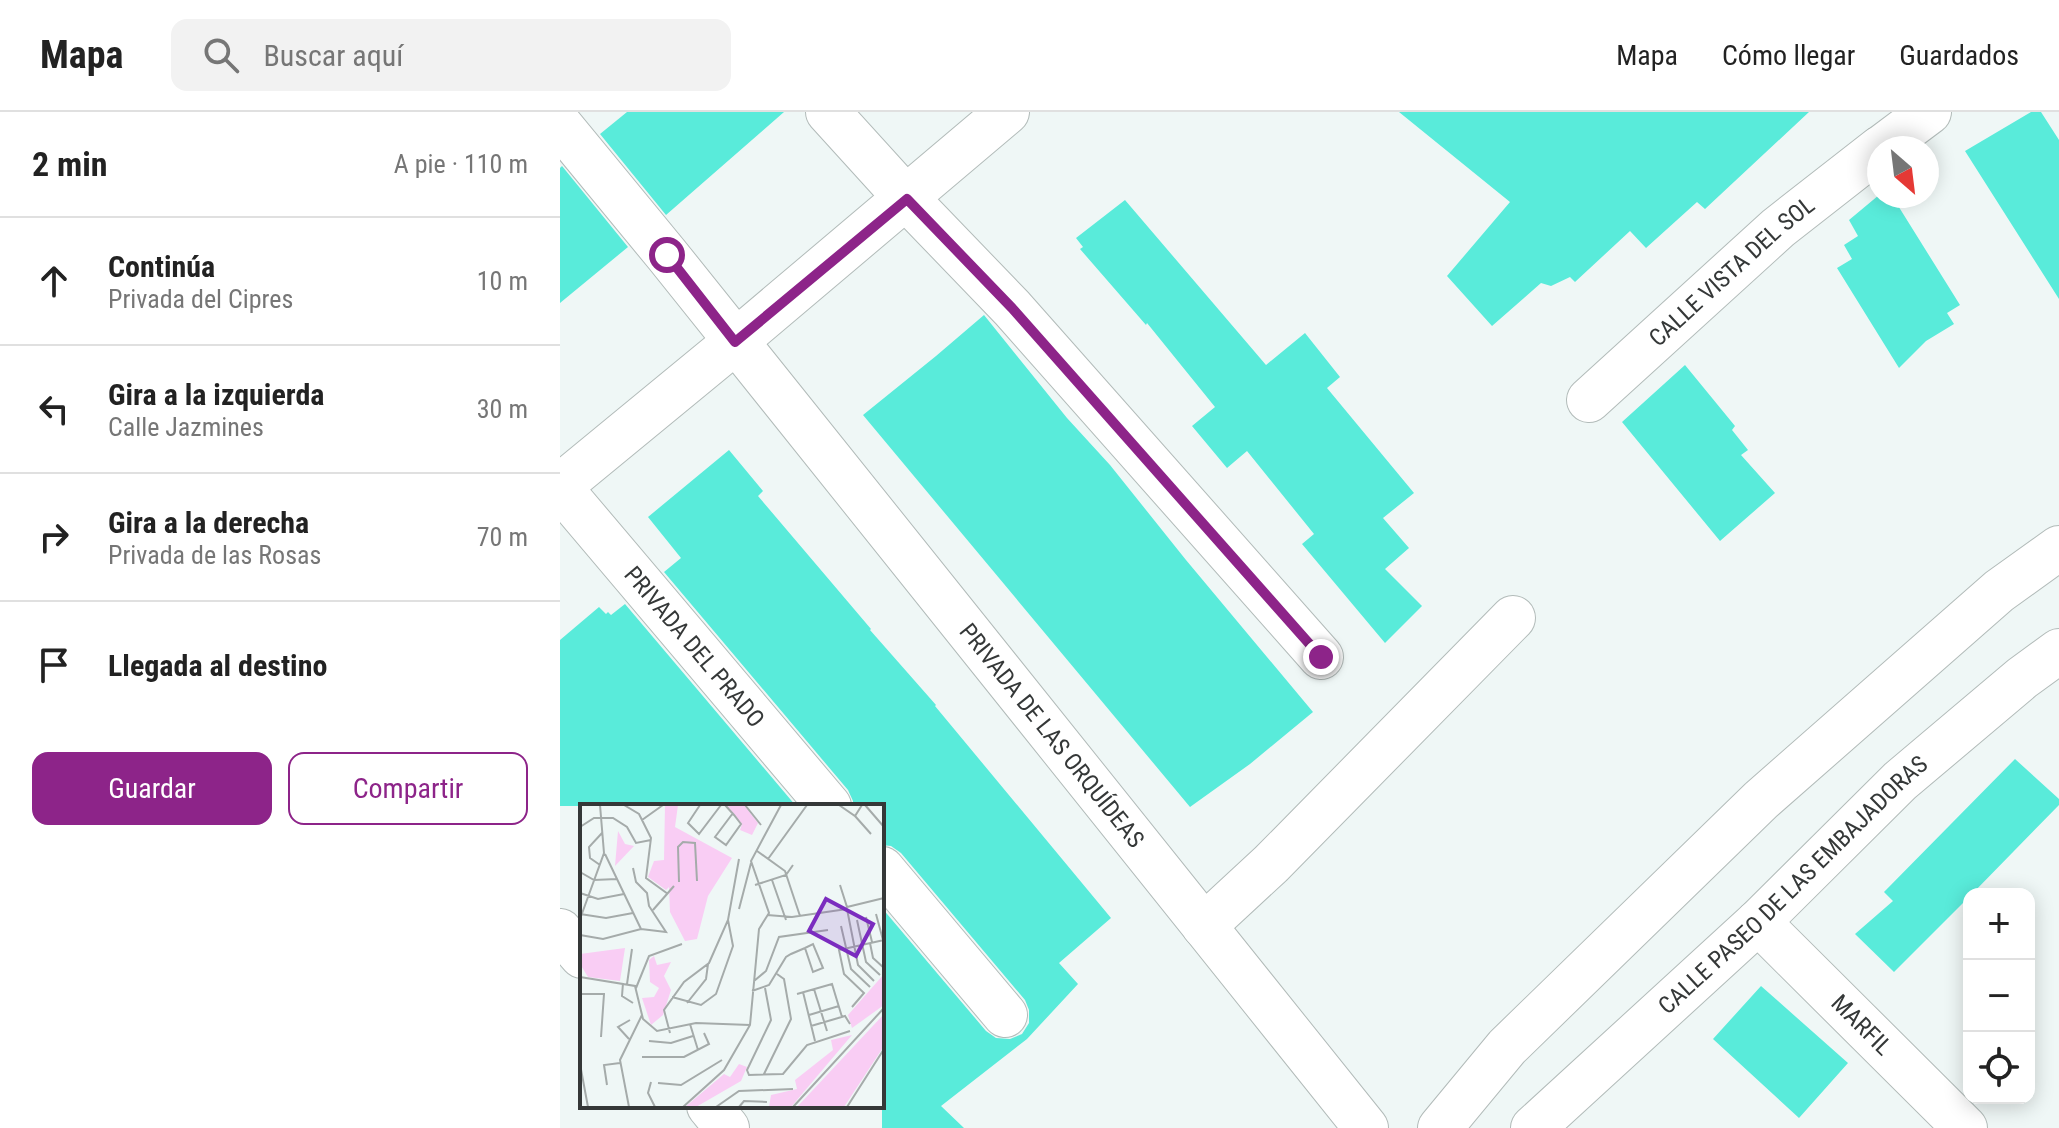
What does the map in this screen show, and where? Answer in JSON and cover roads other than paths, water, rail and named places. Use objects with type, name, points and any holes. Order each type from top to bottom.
[{"type":"street","points":[[828,112],[1012,308],[1321,657]]},
{"type":"street","points":[[560,487],[1007,112]]},
{"type":"street","name":"CALLE VISTA DEL SOL","points":[[1897,136],[1929,112]]},
{"type":"street","name":"PRIVADA DE LAS ORQUÍDEAS","points":[[560,125],[1366,1128]]},
{"type":"street","name":"CALLE VISTA DEL SOL","points":[[1589,400],[1778,228],[1867,159]]},
{"type":"street","name":"PRIVADA DEL PRADO","points":[[560,487],[827,804]]},
{"type":"street","points":[[1440,1128],[1507,1047],[1761,800],[1999,591],[2059,548]]},
{"type":"street","points":[[1204,926],[1271,864],[1513,618]]},
{"type":"street","name":"CALLE PASEO DE LAS EMBAJADORAS","points":[[1533,1128],[1758,922],[1900,781],[2022,678],[2059,651]]},
{"type":"street","points":[[884,871],[1005,1015]]},
{"type":"street","name":"MARFIL","points":[[1758,922],[1965,1128]]},
{"type":"street","points":[[560,931],[580,954]]},
{"type":"street","points":[[711,1108],[727,1128]]}]
